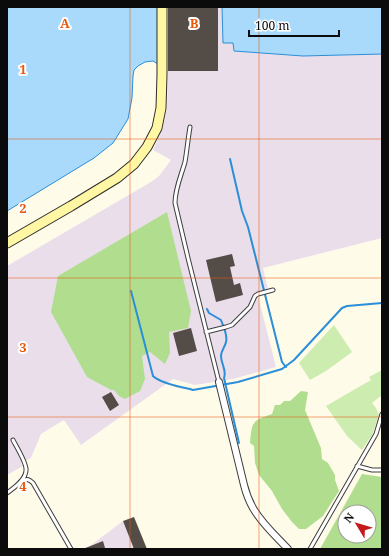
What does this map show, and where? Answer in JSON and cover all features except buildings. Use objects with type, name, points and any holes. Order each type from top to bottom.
[{"type":"main road","points":[[7,243],[117,178],[134,164],[147,147],[156,128],[161,108],[162,7]]},
{"type":"street","points":[[219,382],[248,498],[253,509],[261,520],[288,549]]},
{"type":"lane","points":[[190,127],[175,203],[219,382]]},
{"type":"lane","points":[[206,332],[232,325],[250,307],[255,296],[273,290]]},
{"type":"lane","points":[[310,549],[376,434],[382,414]]},
{"type":"lane","points":[[7,493],[25,476],[26,469],[13,440]]},
{"type":"lane","points":[[358,466],[372,470],[382,470]]},
{"type":"lane","points":[[20,482],[27,479],[34,483],[71,549]]},
{"type":"shaded area","points":[[168,7],[222,7],[223,43],[233,43],[234,51],[303,56],[382,54],[382,238],[263,268],[268,290],[257,292],[276,367],[233,379],[195,385],[173,379],[81,445],[64,420],[41,434],[31,458],[21,463],[23,466],[7,475],[7,266],[151,182],[159,176],[171,160],[153,150],[164,123],[167,107]]},
{"type":"shaded area","points":[[123,521],[147,549],[81,549],[90,546]]},
{"type":"green space","points":[[167,212],[191,311],[188,328],[169,332],[170,353],[165,364],[150,352],[142,356],[145,379],[140,391],[125,399],[119,396],[114,390],[111,390],[87,377],[51,312],[58,276]]},
{"type":"green space","points":[[334,325],[352,352],[326,371],[310,380],[299,363]]},
{"type":"green space","points":[[382,370],[382,395],[372,403],[379,415],[372,435],[362,450],[347,436],[326,406],[371,380],[369,377]]},
{"type":"green space","points":[[301,391],[308,392],[305,410],[321,448],[322,459],[328,463],[335,475],[335,480],[339,491],[323,516],[306,529],[299,529],[292,522],[282,509],[272,491],[259,475],[255,463],[254,446],[250,443],[251,430],[254,423],[260,418],[272,414],[275,405],[280,405],[284,401],[290,401]]},
{"type":"green space","points":[[362,474],[382,477],[382,549],[320,549],[337,519],[337,544],[377,544],[377,504],[345,504]]},
{"type":"water","points":[[7,7],[166,7],[161,66],[153,61],[145,62],[134,70],[132,98],[128,119],[113,143],[94,158],[7,211]]},
{"type":"water","points":[[222,7],[382,7],[382,54],[303,56],[234,51],[233,43],[223,43]]},
{"type":"waterway","points":[[230,159],[242,211],[248,227],[282,362],[286,367]]},
{"type":"waterway","points":[[131,291],[153,376],[175,386],[193,390],[238,382],[282,369],[294,360],[342,308],[347,306],[382,303]]},
{"type":"waterway","points":[[207,309],[209,313],[221,320],[226,334],[226,342],[221,359],[239,443]]}]
